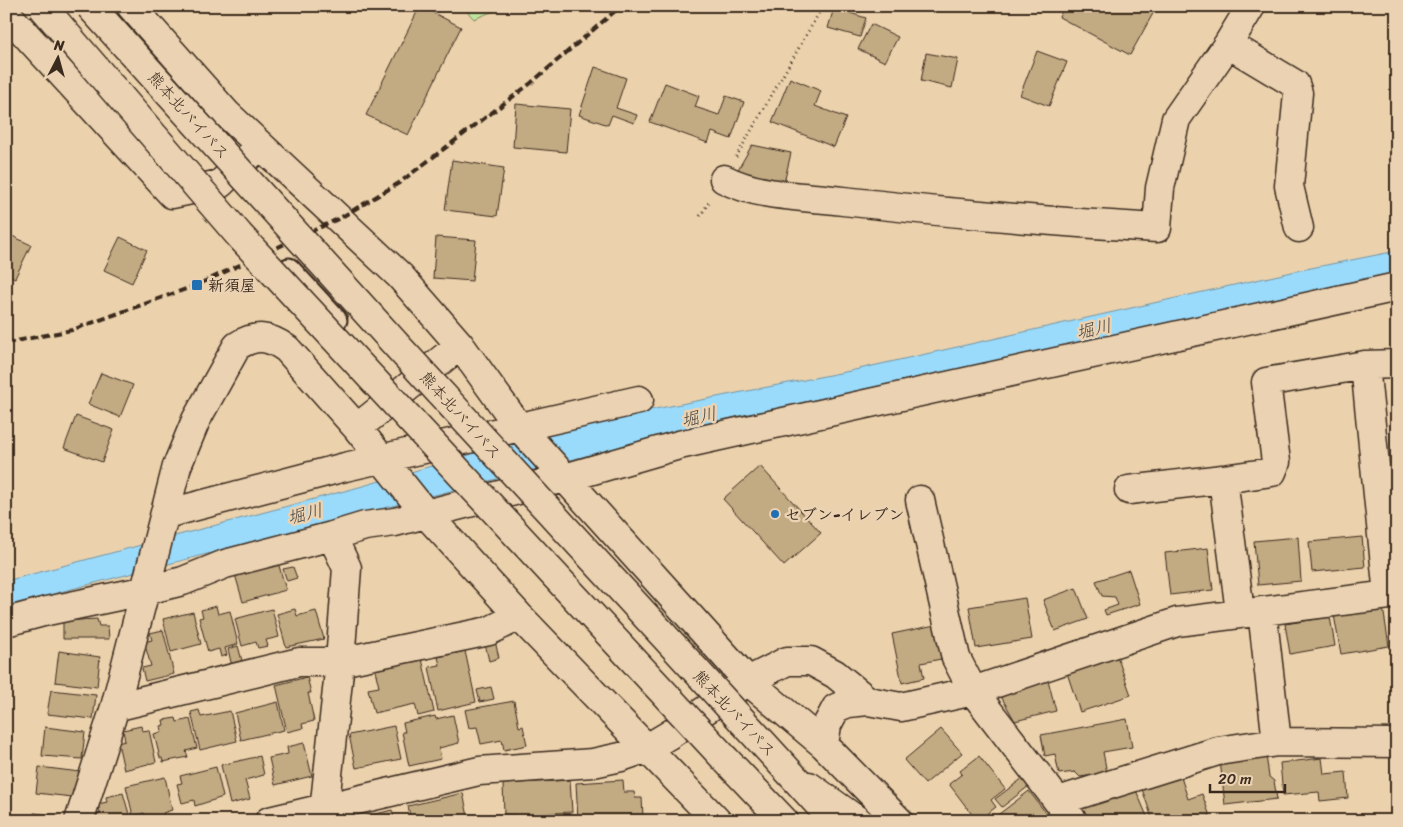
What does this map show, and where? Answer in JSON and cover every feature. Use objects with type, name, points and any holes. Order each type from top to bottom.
[{"type":"main road","points":[[42,6],[246,242],[784,821]]},
{"type":"main road","name":"熊本北バイパス","points":[[90,6],[400,349],[834,821]]},
{"type":"main road","points":[[131,6],[227,114],[400,276],[460,345],[521,429],[748,681],[824,745],[899,821]]},
{"type":"main road","points":[[724,179],[743,188],[853,202],[1020,220],[1157,228],[1160,188],[1176,119],[1228,44],[1251,6]]},
{"type":"main road","points":[[6,13],[172,194],[220,184],[260,144]]},
{"type":"main road","points":[[1228,44],[1295,84],[1298,93],[1289,186],[1299,228]]},
{"type":"main road","points":[[6,622],[148,585],[183,581],[225,564],[365,526],[395,522],[421,508],[560,473],[679,445],[1397,287]]},
{"type":"main road","points":[[79,821],[114,708],[148,585],[177,466],[196,420],[237,346],[248,339],[262,337],[274,340],[287,349],[357,428],[421,508],[519,616],[717,821]]},
{"type":"main road","points":[[357,428],[460,345]]},
{"type":"main road","points":[[1129,490],[1272,472],[1276,462],[1266,382],[1365,365],[1397,364]]},
{"type":"main road","points":[[824,745],[827,725],[836,708],[848,703],[868,701],[901,707],[973,691],[1177,622],[1392,595],[1365,365]]},
{"type":"main road","points":[[165,519],[447,443],[521,429],[639,400]]},
{"type":"main road","points":[[1223,479],[1277,742]]},
{"type":"main road","points":[[920,500],[956,658],[973,691],[1066,811],[1218,751],[1277,742],[1397,743]]},
{"type":"main road","points":[[323,814],[340,662],[348,568],[332,536]]},
{"type":"main road","points":[[114,708],[299,662],[340,662],[488,631],[519,616]]},
{"type":"main road","points":[[269,821],[323,814],[480,771],[593,763],[621,757],[647,748],[748,681],[787,661],[811,661],[835,674],[868,701]]},
{"type":"main road","points":[[791,774],[858,821]]},
{"type":"main road","points":[[760,795],[776,821]]},
{"type":"street","points":[[289,269],[447,443]]},
{"type":"path","points":[[700,216],[724,179],[823,6]]},
{"type":"green space","points":[[462,6],[506,6],[474,19]]},
{"type":"water","name":"堀川","points":[[1397,251],[1397,274],[744,415],[6,606],[6,581],[363,486],[568,426],[850,371],[1301,270]]},
{"type":"building","points":[[420,6],[461,27],[408,135],[366,115]]},
{"type":"building","points":[[1065,6],[1152,6],[1156,8],[1130,55],[1059,17]]},
{"type":"building","points":[[834,8],[866,18],[860,37],[828,28]]},
{"type":"building","points":[[871,24],[898,37],[885,62],[858,49]]},
{"type":"building","points":[[1037,51],[1067,62],[1049,106],[1020,95]]},
{"type":"building","points":[[926,53],[958,59],[952,88],[921,81]]},
{"type":"building","points":[[595,67],[626,78],[616,108],[637,115],[634,123],[612,115],[608,125],[579,115]]},
{"type":"building","points":[[790,78],[821,91],[815,106],[846,118],[834,147],[772,122]]},
{"type":"building","points":[[665,83],[699,96],[695,107],[719,115],[726,96],[744,102],[731,139],[712,132],[708,143],[650,122]]},
{"type":"building","points":[[516,104],[570,109],[566,152],[513,147]]},
{"type":"building","points":[[752,145],[791,153],[784,183],[736,173]]},
{"type":"building","points":[[452,160],[504,168],[497,216],[445,210]]},
{"type":"building","points":[[6,233],[31,245],[15,278],[6,274]]},
{"type":"building","points":[[120,237],[147,250],[132,283],[104,270]]},
{"type":"building","points":[[436,237],[476,240],[472,281],[433,278]]},
{"type":"building","points":[[101,373],[133,385],[120,417],[88,404]]},
{"type":"building","points":[[76,416],[114,430],[102,462],[64,448]]},
{"type":"building","points":[[760,466],[821,533],[784,566],[723,499]]},
{"type":"building","points":[[1298,537],[1301,581],[1258,585],[1254,541]]},
{"type":"building","points":[[1362,537],[1365,567],[1312,572],[1309,542]]},
{"type":"building","points":[[1208,548],[1213,590],[1170,595],[1165,553]]},
{"type":"building","points":[[277,559],[286,590],[243,602],[234,571]]},
{"type":"building","points":[[293,567],[297,578],[287,581],[283,569]]},
{"type":"building","points":[[1129,570],[1140,604],[1106,615],[1104,610],[1118,605],[1115,597],[1102,596],[1096,581]]},
{"type":"building","points":[[1076,588],[1088,619],[1055,631],[1043,600]]},
{"type":"building","points":[[1025,598],[1032,639],[976,648],[969,607]]},
{"type":"building","points":[[216,606],[218,614],[230,611],[238,644],[225,648],[227,655],[221,657],[219,649],[208,652],[199,618],[203,617],[201,610]]},
{"type":"building","points":[[1383,607],[1389,646],[1341,654],[1334,615]]},
{"type":"building","points":[[272,609],[279,637],[266,640],[268,646],[258,648],[256,642],[242,646],[235,619]]},
{"type":"building","points":[[295,609],[297,616],[316,611],[324,639],[286,647],[277,614]]},
{"type":"building","points":[[193,612],[201,644],[171,652],[163,619]]},
{"type":"building","points":[[1330,617],[1335,646],[1290,654],[1285,624]]},
{"type":"building","points":[[97,619],[99,626],[108,626],[109,639],[63,639],[63,621]]},
{"type":"building","points":[[940,624],[946,658],[921,663],[924,678],[902,683],[892,634]]},
{"type":"building","points":[[163,630],[174,674],[145,681],[142,668],[151,666],[144,642],[152,640],[150,633]]},
{"type":"building","points":[[495,641],[499,658],[489,661],[485,644]]},
{"type":"building","points":[[238,646],[244,668],[233,671],[228,649]]},
{"type":"building","points":[[59,651],[100,657],[97,687],[55,682]]},
{"type":"building","points":[[465,651],[476,702],[438,711],[429,667],[440,665],[438,657]]},
{"type":"building","points":[[1117,656],[1131,695],[1080,712],[1067,673]]},
{"type":"building","points":[[422,659],[434,712],[418,716],[415,704],[374,713],[368,689],[379,687],[375,670]]},
{"type":"building","points":[[307,677],[311,693],[308,693],[314,721],[302,724],[303,728],[287,732],[276,685]]},
{"type":"building","points":[[1048,680],[1056,711],[1015,721],[999,693]]},
{"type":"building","points":[[491,687],[494,699],[480,702],[477,690]]},
{"type":"building","points":[[51,690],[96,695],[93,719],[47,714]]},
{"type":"building","points":[[514,701],[519,727],[523,726],[527,745],[504,750],[502,740],[481,744],[477,727],[469,728],[465,710]]},
{"type":"building","points":[[278,702],[284,730],[241,740],[235,713]]},
{"type":"building","points":[[199,710],[201,717],[230,711],[237,741],[200,750],[191,712]]},
{"type":"building","points":[[453,715],[459,743],[439,748],[441,759],[409,766],[402,732],[405,732],[403,723],[435,716],[436,719]]},
{"type":"building","points":[[176,718],[177,722],[190,719],[197,748],[186,751],[188,757],[163,762],[162,758],[160,758],[154,734],[162,732],[163,720]]},
{"type":"building","points":[[1127,719],[1132,747],[1103,752],[1107,773],[1080,777],[1075,772],[1059,774],[1055,754],[1045,756],[1041,735]]},
{"type":"building","points":[[141,726],[142,731],[149,730],[156,762],[124,770],[118,743],[125,741],[123,730]]},
{"type":"building","points":[[394,726],[401,759],[356,768],[349,735]]},
{"type":"building","points":[[45,727],[85,732],[82,759],[42,756]]},
{"type":"building","points":[[941,729],[962,753],[925,784],[904,760]]},
{"type":"building","points":[[304,743],[312,776],[275,785],[269,758],[288,754],[287,747]]},
{"type":"building","points":[[1266,755],[1269,777],[1274,781],[1277,799],[1225,805],[1220,760]]},
{"type":"building","points":[[260,756],[264,775],[245,780],[250,799],[230,804],[221,765]]},
{"type":"building","points":[[979,756],[1005,789],[991,800],[996,807],[977,821],[949,784],[962,774],[960,771]]},
{"type":"building","points":[[1322,758],[1324,774],[1346,772],[1348,798],[1320,801],[1319,792],[1283,795],[1280,763]]},
{"type":"building","points":[[39,767],[80,772],[78,792],[73,791],[72,797],[36,793]]},
{"type":"building","points":[[216,767],[223,797],[195,806],[194,800],[182,803],[177,784],[182,783],[180,776]]},
{"type":"building","points":[[1180,774],[1188,799],[1202,794],[1210,816],[1195,821],[1153,821],[1141,786]]},
{"type":"building","points":[[165,777],[172,810],[163,813],[164,816],[146,820],[144,813],[133,816],[126,786]]},
{"type":"building","points":[[1023,778],[1029,786],[1002,807],[995,799]]},
{"type":"building","points":[[570,780],[572,812],[535,814],[535,819],[516,820],[516,815],[504,815],[503,784]]},
{"type":"building","points":[[623,780],[624,792],[634,792],[635,798],[642,798],[643,817],[578,820],[576,783]]},
{"type":"building","points":[[1135,788],[1149,821],[1087,821],[1080,808]]},
{"type":"building","points":[[1029,791],[1052,821],[990,821]]},
{"type":"building","points":[[123,793],[131,821],[95,821],[94,815],[100,814],[98,804],[107,802],[106,797]]},
{"type":"building","points":[[463,793],[469,821],[411,821],[408,806]]},
{"type":"building","points":[[392,810],[395,821],[348,821]]},
{"type":"building","points":[[34,813],[59,816],[59,821],[33,821]]},
{"type":"railway","points":[[6,343],[72,330],[197,285],[340,218],[399,183],[531,83],[621,6]]},
{"type":"place","name":"新須屋","points":[[197,285]]},
{"type":"place","name":"セブン-イレブン","points":[[775,514]]}]
